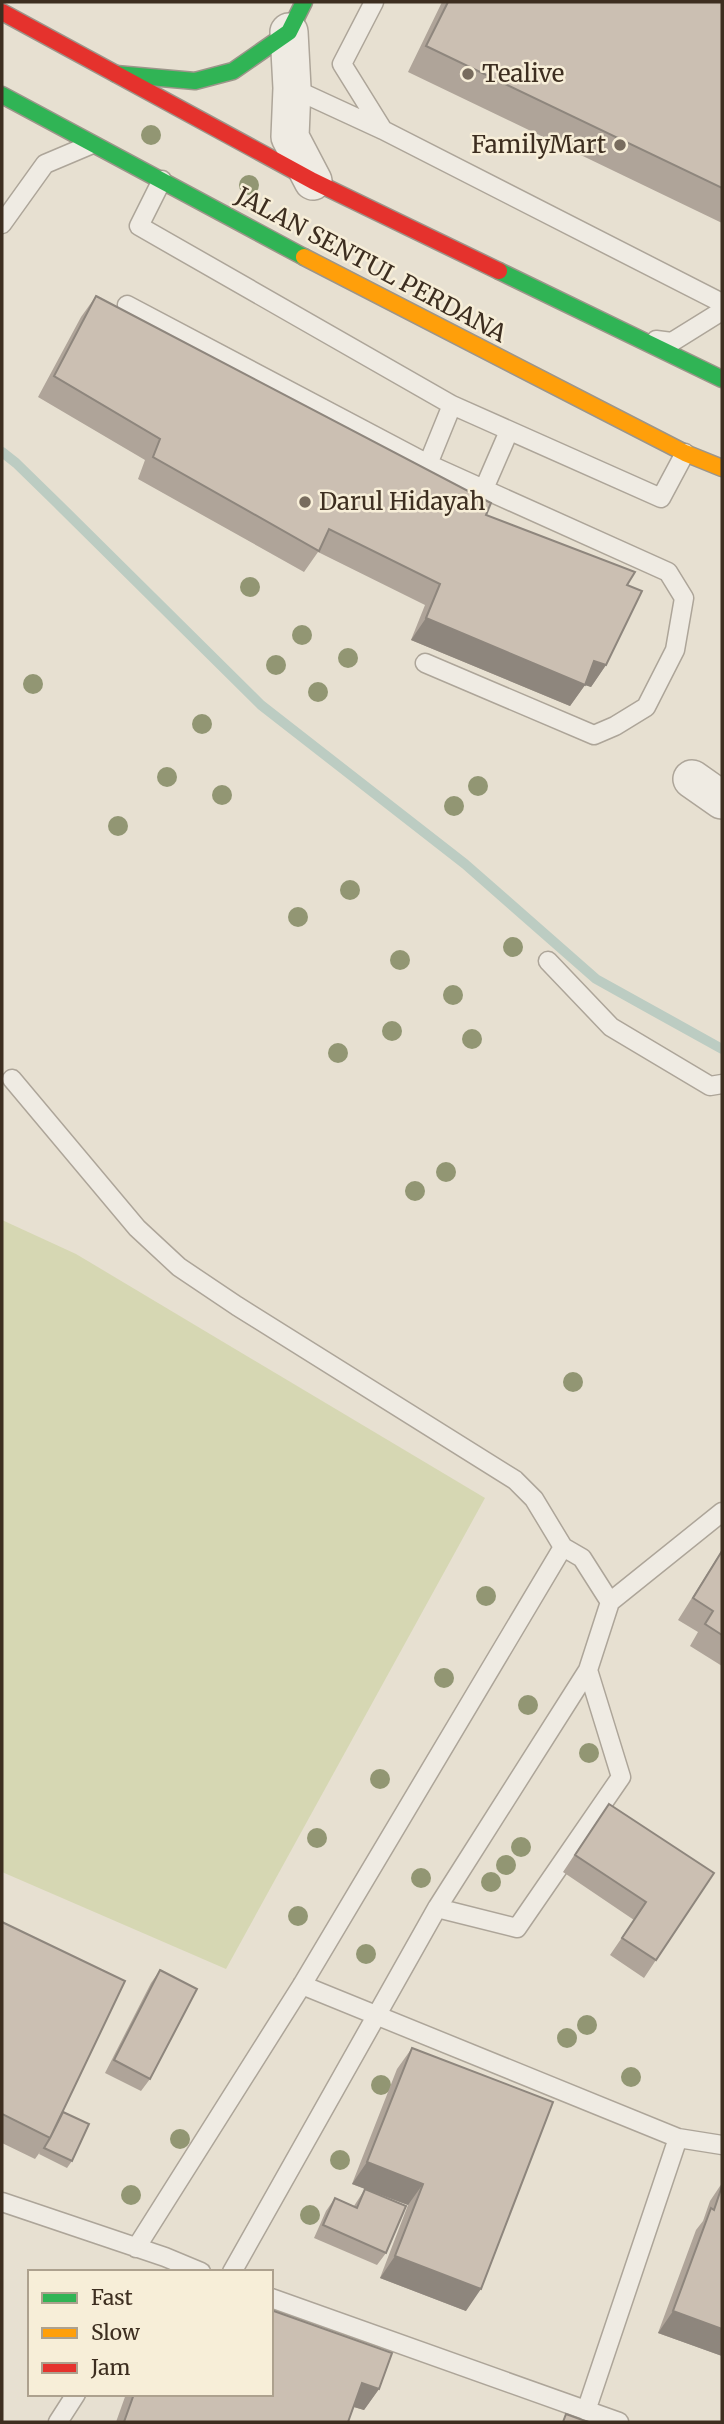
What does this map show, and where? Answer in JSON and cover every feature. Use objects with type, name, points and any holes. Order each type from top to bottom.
[{"type":"main road","name":"JALAN SENTUL PERDANA","points":[[2,12],[313,181],[722,379]]},
{"type":"main road","points":[[116,74],[195,81],[233,71],[297,17]]},
{"type":"main road","name":"JALAN SENTUL PERDANA","points":[[2,95],[377,296],[685,453],[722,468]]},
{"type":"street","points":[[297,17],[290,137],[313,181]]},
{"type":"street","points":[[692,779],[722,800]]},
{"type":"lane","points":[[374,2],[342,64],[383,130]]},
{"type":"lane","points":[[292,89],[383,130],[722,303]]},
{"type":"lane","points":[[2,224],[45,164],[94,144]]},
{"type":"lane","points":[[162,180],[139,226],[453,405],[661,498],[685,453]]},
{"type":"lane","points":[[127,305],[428,464],[668,572],[684,598],[675,650],[646,707],[594,735],[425,663]]},
{"type":"lane","points":[[635,338],[671,342],[722,312]]},
{"type":"lane","points":[[428,464],[453,405]]},
{"type":"lane","points":[[484,491],[509,432]]},
{"type":"lane","points":[[548,961],[611,1027],[710,1086],[722,1084]]},
{"type":"lane","points":[[12,1079],[137,1228],[179,1267],[237,1307],[514,1480],[534,1499],[563,1547],[582,1558],[610,1602]]},
{"type":"lane","points":[[233,2270],[438,1908],[588,1670],[610,1602],[722,1512]]},
{"type":"lane","points":[[136,2248],[302,1985],[563,1547]]},
{"type":"lane","points":[[438,1908],[517,1928],[621,1777],[588,1670]]},
{"type":"lane","points":[[302,1985],[678,2138],[720,2140]]},
{"type":"lane","points":[[586,2411],[678,2138]]},
{"type":"lane","points":[[2,2202],[136,2248],[160,2264],[191,2270]]},
{"type":"lane","points":[[273,2299],[619,2422]]},
{"type":"lane","points":[[58,2422],[75,2396]]},
{"type":"green space","points":[[2,1220],[76,1254],[485,1498],[226,1969],[2,1872]]},
{"type":"building","points":[[448,2],[722,2],[722,188],[426,46]]},
{"type":"building","name":"Darul Hidayah","points":[[96,296],[491,503],[486,515],[635,572],[627,585],[642,591],[606,665],[594,661],[585,685],[426,618],[440,584],[329,529],[319,551],[153,457],[160,439],[54,376]]},
{"type":"building","points":[[722,1551],[722,1635],[705,1624],[713,1611],[693,1598]]},
{"type":"building","points":[[609,1804],[714,1873],[656,1960],[622,1938],[646,1902],[575,1855]]},
{"type":"building","points":[[2,1922],[125,1981],[50,2138],[2,2114]]},
{"type":"building","points":[[160,1970],[197,1989],[150,2079],[114,2060]]},
{"type":"building","points":[[412,2048],[553,2102],[481,2289],[395,2256],[423,2184],[367,2162]]},
{"type":"building","points":[[63,2112],[89,2124],[72,2161],[44,2148]]},
{"type":"building","points":[[722,2186],[722,2329],[673,2311],[711,2208],[714,2210]]},
{"type":"building","points":[[365,2189],[406,2206],[386,2253],[323,2225],[335,2198],[357,2208]]},
{"type":"building","points":[[273,2311],[392,2353],[379,2389],[362,2383],[348,2422],[124,2422],[133,2396],[273,2396]]},
{"type":"building","points":[[566,2414],[588,2422],[563,2422]]},
{"type":"waterway","points":[[2,452],[261,705],[465,864],[596,979],[722,1049]]},
{"type":"traffic: fast","points":[[116,74],[195,81],[233,71],[289,32],[304,2]]},
{"type":"traffic: fast","points":[[2,95],[304,257]]},
{"type":"traffic: fast","points":[[499,271],[722,379]]},
{"type":"traffic: slow","points":[[304,257],[685,453],[722,468]]},
{"type":"traffic: jam","points":[[2,12],[313,181],[499,271]]},
{"type":"place","name":"Tealive","points":[[468,74]]},
{"type":"place","name":"FamilyMart","points":[[620,145]]},
{"type":"place","name":"Darul Hidayah","points":[[305,502]]}]
